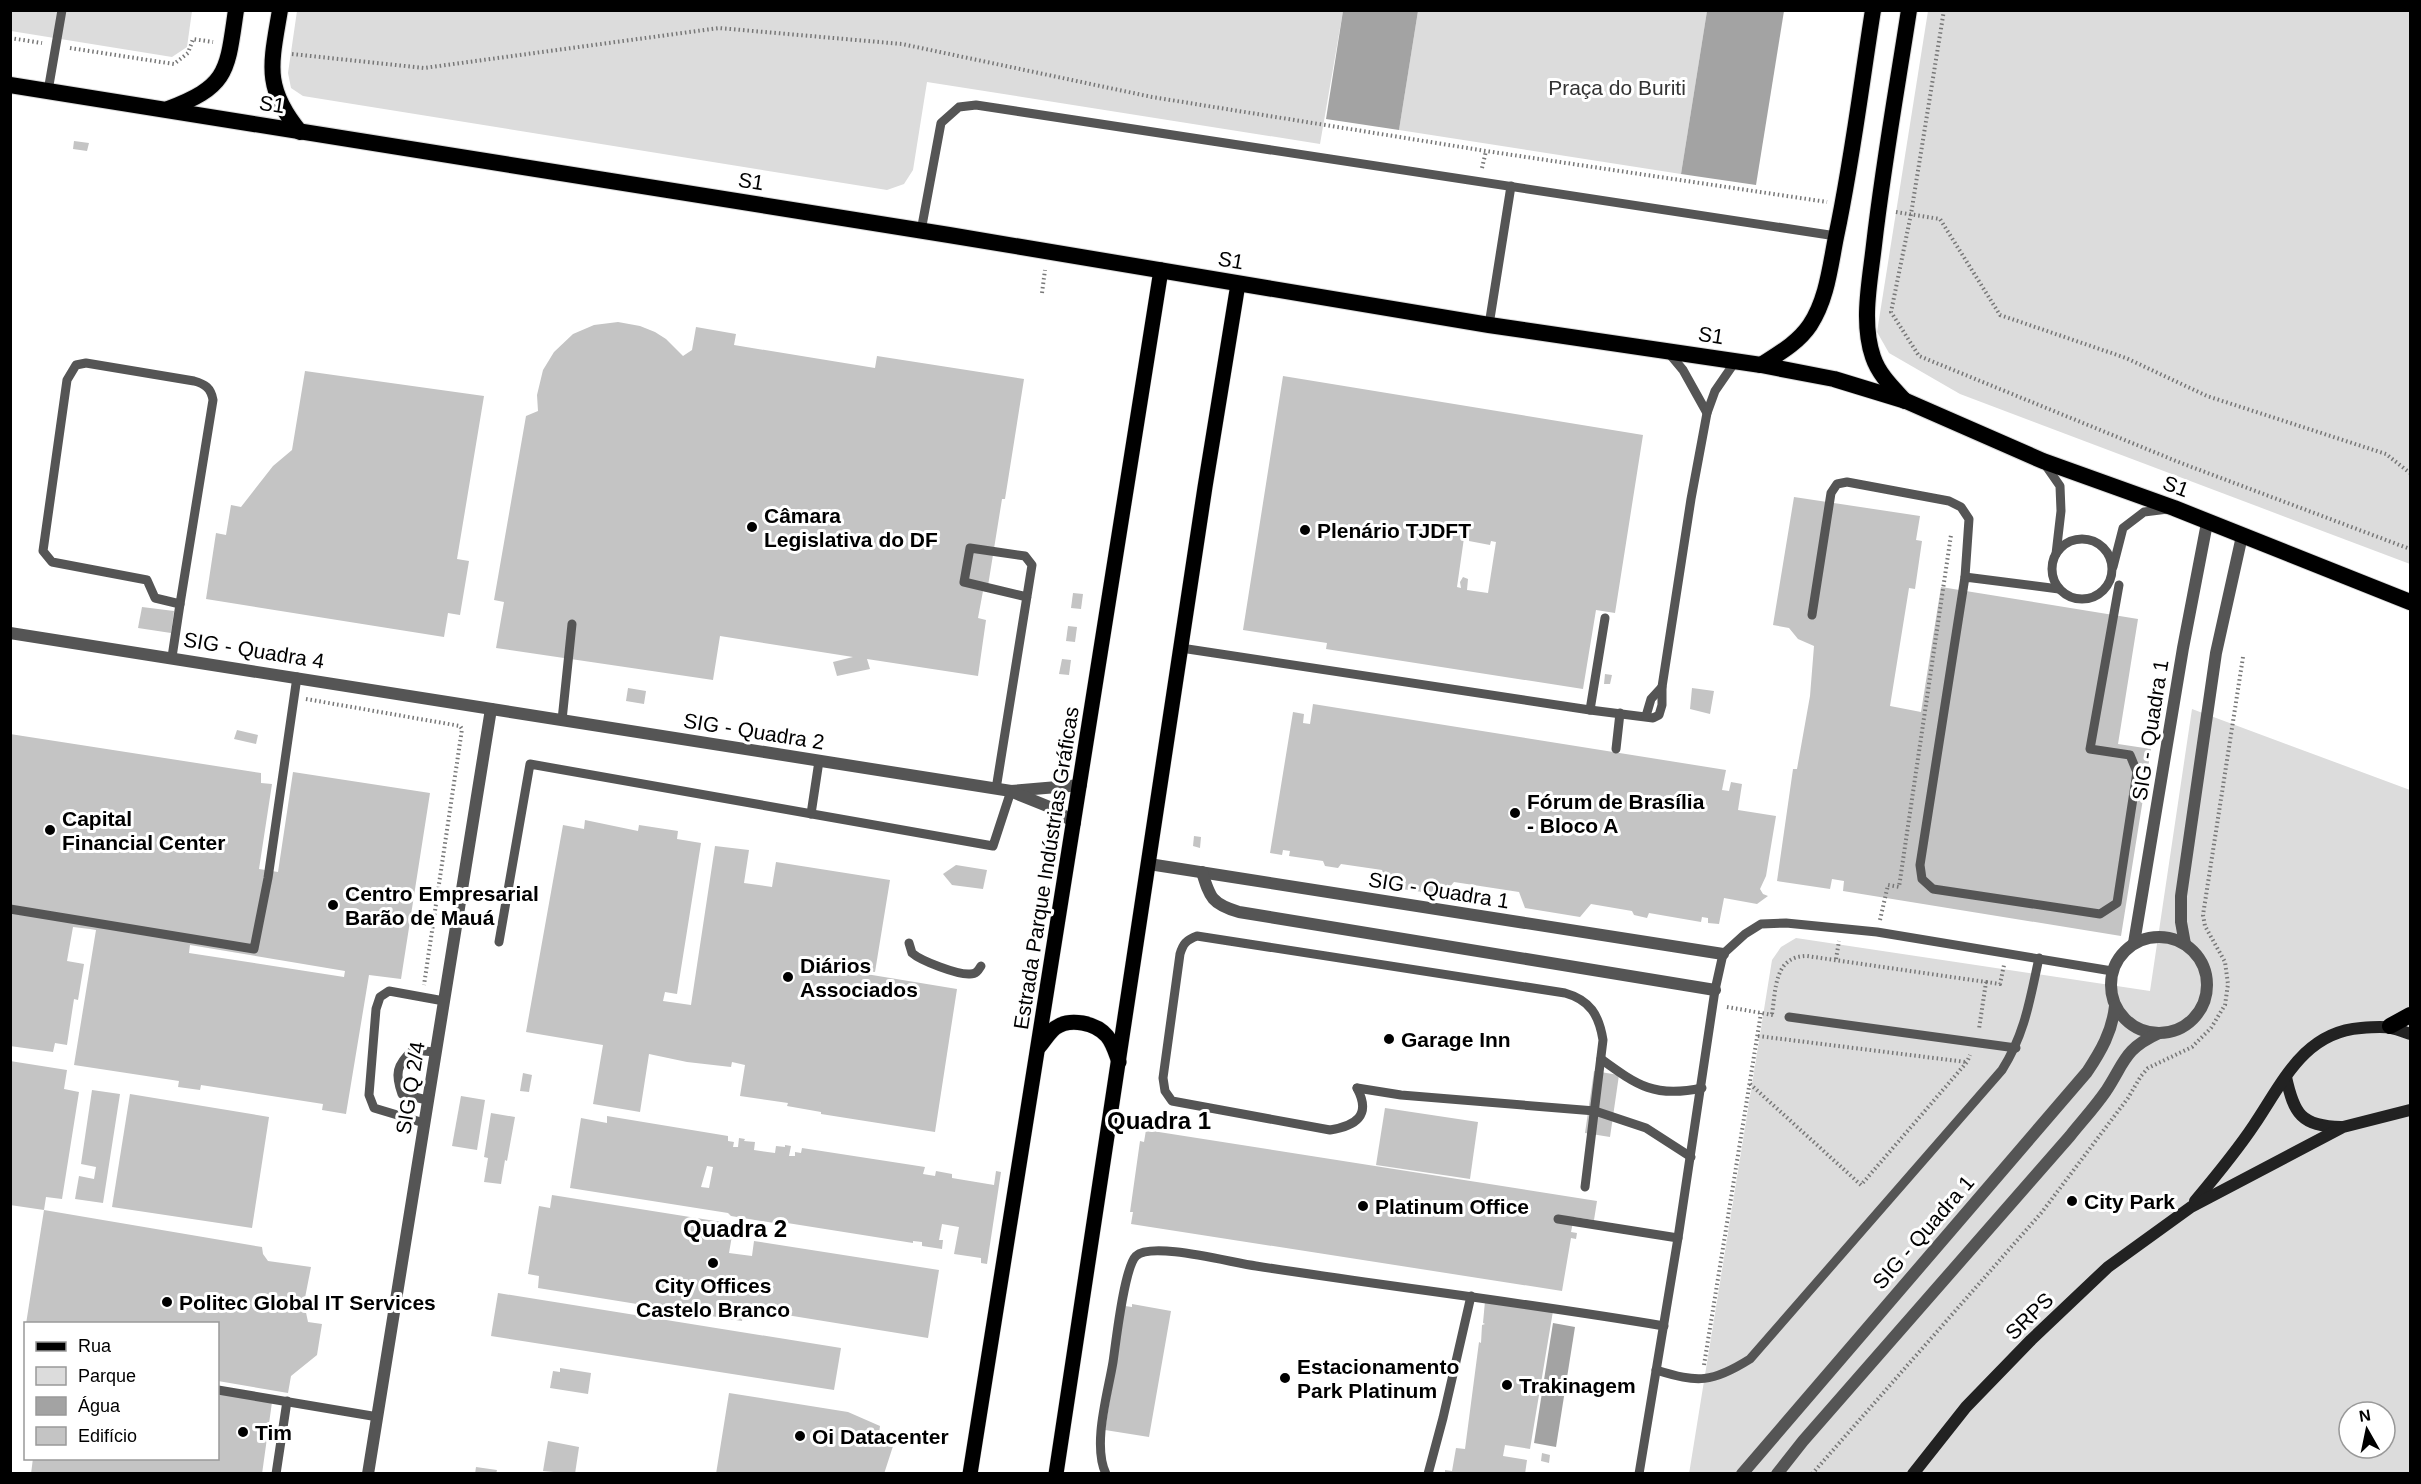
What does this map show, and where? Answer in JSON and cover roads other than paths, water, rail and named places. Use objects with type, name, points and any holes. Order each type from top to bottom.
[{"type":"highway","points":[[167,110],[194,100],[209,90],[219,79],[231,45],[236,10]]},
{"type":"highway","points":[[280,10],[273,52],[274,82],[277,98],[284,113],[300,132]]},
{"type":"highway","points":[[1761,365],[1791,345],[1809,327],[1826,287],[1843,205],[1873,10]]},
{"type":"highway","points":[[1906,401],[1884,379],[1873,359],[1867,319],[1878,209],[1910,10]]},
{"type":"highway","name":"S1","points":[[10,85],[921,231],[1489,325],[1761,365],[1834,379],[1906,401],[2043,461],[2174,508],[2206,523],[2410,602]]},
{"type":"highway","points":[[2390,1026],[2410,1015]]},
{"type":"main road","name":"Estrada Parque Indústrias Gráficas","points":[[970,1473],[1161,270]]},
{"type":"main road","points":[[1056,1473],[1238,284]]},
{"type":"main road","points":[[1038,1048],[1056,1027],[1072,1022],[1086,1023],[1099,1028],[1109,1038],[1119,1062]]},
{"type":"main road","name":"SRPS","points":[[2191,1207],[2233,1155],[2304,1053],[2316,1042],[2347,1029],[2390,1026],[2410,1034]]},
{"type":"main road","points":[[2286,1077],[2296,1111],[2306,1122],[2320,1127],[2343,1127]]},
{"type":"main road","name":"SRPS","points":[[1913,1473],[1966,1407],[2108,1267],[2191,1207],[2343,1127],[2410,1110]]},
{"type":"street","name":"SIG - Quadra 1","points":[[2134,943],[2206,523]]},
{"type":"street","points":[[2186,944],[2181,922],[2181,896],[2216,653],[2242,536]]},
{"type":"street","name":"SIG - Quadra 4","points":[[10,633],[491,709]]},
{"type":"street","name":"SIG - Quadra 2","points":[[491,709],[1011,791],[1081,785]]},
{"type":"street","name":"SIG Q 2/4","points":[[368,1473],[491,709]]},
{"type":"street","name":"SIG - Quadra 2","points":[[1011,791],[1052,808],[1075,823]]},
{"type":"street","name":"SIG - Quadra 1","points":[[1149,864],[1723,954]]},
{"type":"street","points":[[1202,872],[1212,899],[1221,906],[1239,912],[1715,990]]},
{"type":"street","points":[[2151,937],[2169,937],[2186,944],[2199,956],[2207,972],[2208,990],[2203,1007],[2192,1021],[2177,1030],[2159,1033],[2141,1030],[2126,1020],[2115,1006],[2111,989],[2112,971],[2121,955],[2134,943],[2151,937]]},
{"type":"street","name":"SIG - Quadra 1","points":[[1742,1473],[2087,1072],[2106,1042],[2113,1022],[2115,1006]]},
{"type":"street","points":[[1777,1473],[2070,1136],[2106,1092],[2122,1061],[2135,1046],[2159,1033]]},
{"type":"lane","points":[[48,91],[62,10]]},
{"type":"lane","points":[[921,231],[941,123],[959,107],[976,105],[1836,236]]},
{"type":"lane","points":[[1489,325],[1511,186]]},
{"type":"lane","points":[[1667,351],[1683,370],[1707,413]]},
{"type":"lane","points":[[1181,648],[1590,710],[1653,718],[1659,716],[1691,499],[1707,413],[1715,391],[1735,362]]},
{"type":"lane","points":[[172,657],[213,400],[212,392],[209,388],[194,381],[92,364],[76,365],[67,380],[43,551],[52,562],[147,580],[155,598],[180,604]]},
{"type":"lane","points":[[2043,461],[2060,486],[2061,511],[2052,572],[2059,589]]},
{"type":"lane","points":[[1812,615],[1831,493],[1837,484],[1847,482],[1949,501],[1961,507],[1969,519],[1965,577],[1920,865],[1922,879],[1933,889],[2066,911],[2100,914],[2117,903],[2137,772],[2130,755],[2090,749],[2119,585]]},
{"type":"lane","points":[[1965,577],[2059,589],[2072,598],[2087,599],[2101,593],[2110,581],[2123,528],[2145,512],[2174,508]]},
{"type":"lane","points":[[2056,554],[2066,543],[2081,538],[2096,542],[2108,552],[2113,567]]},
{"type":"lane","points":[[996,789],[1027,597],[1032,565],[1025,556],[970,548],[964,582],[1027,597]]},
{"type":"lane","points":[[1590,710],[1605,618]]},
{"type":"lane","points":[[562,720],[572,624]]},
{"type":"lane","points":[[10,909],[254,949],[268,878],[297,677]]},
{"type":"lane","points":[[1616,749],[1620,714]]},
{"type":"lane","points":[[811,814],[819,761]]},
{"type":"lane","points":[[499,942],[530,764],[993,846],[1011,791]]},
{"type":"lane","points":[[1639,1473],[1702,1088],[1715,990],[1723,954],[1745,934],[1761,924],[1786,923],[1877,932],[2112,971]]},
{"type":"lane","points":[[1585,1187],[1595,1111],[1601,1059],[1604,1040],[1601,1026],[1592,1009],[1580,997],[1197,936],[1188,939],[1183,944],[1163,1078],[1165,1091],[1172,1101],[1330,1130],[1348,1127],[1358,1120],[1363,1102],[1357,1088],[1401,1095],[1595,1111],[1646,1128],[1691,1157]]},
{"type":"lane","points":[[909,943],[912,952],[924,961],[966,974],[974,973],[981,966]]},
{"type":"lane","points":[[1656,1371],[1690,1380],[1703,1380],[1727,1374],[1750,1359],[2002,1070],[2016,1047],[2026,1018],[2039,958]]},
{"type":"lane","points":[[424,1123],[374,1108],[369,1095],[376,1009],[380,996],[390,992],[444,1000]]},
{"type":"lane","points":[[1788,1017],[2016,1047]]},
{"type":"lane","points":[[427,1100],[402,1095],[397,1078],[402,1060],[412,1050],[435,1052]]},
{"type":"lane","points":[[1601,1059],[1624,1076],[1656,1090],[1681,1092],[1702,1088]]},
{"type":"lane","points":[[1558,1219],[1678,1238]]},
{"type":"lane","points":[[1106,1473],[1100,1454],[1102,1429],[1121,1305],[1130,1269],[1136,1256],[1148,1251],[1166,1250],[1252,1266],[1412,1290],[1471,1296],[1664,1326]]},
{"type":"lane","points":[[1428,1473],[1471,1296]]},
{"type":"lane","points":[[219,1390],[378,1417]]},
{"type":"lane","points":[[276,1473],[287,1401]]},
{"type":"water","points":[[1343,11],[1418,11],[1399,130],[1326,119]]},
{"type":"water","points":[[1707,11],[1784,11],[1756,185],[1681,174]]},
{"type":"water","points":[[1553,1323],[1575,1327],[1556,1447],[1534,1443]]},
{"type":"place","name":"Câmara Legislativa do DF","points":[[752,527]]},
{"type":"place","name":"Plenário TJDFT","points":[[1305,530]]},
{"type":"place","name":"Fórum de Brasília - Bloco A","points":[[1515,813]]},
{"type":"place","name":"Capital Financial Center","points":[[50,830]]},
{"type":"place","name":"Centro Empresarial Barão de Mauá","points":[[333,905]]},
{"type":"place","name":"Diários Associados","points":[[788,977]]},
{"type":"place","name":"Garage Inn","points":[[1389,1039]]},
{"type":"place","name":"City Park","points":[[2072,1201]]},
{"type":"place","name":"Platinum Office","points":[[1363,1206]]},
{"type":"place","name":"City Offices Castelo Branco","points":[[713,1263]]},
{"type":"place","name":"Politec Global IT Services","points":[[167,1302]]},
{"type":"place","name":"Estacionamento Park Platinum","points":[[1285,1378]]},
{"type":"place","name":"Trakinagem","points":[[1507,1385]]},
{"type":"place","name":"Tim","points":[[243,1432]]},
{"type":"place","name":"Oi Datacenter","points":[[800,1436]]},
{"type":"district","name":"Quadra 1","points":[[1159,1120]]},
{"type":"district","name":"Quadra 2","points":[[735,1228]]},
{"type":"park label","name":"Praça do Buriti","points":[[1617,87]]}]
